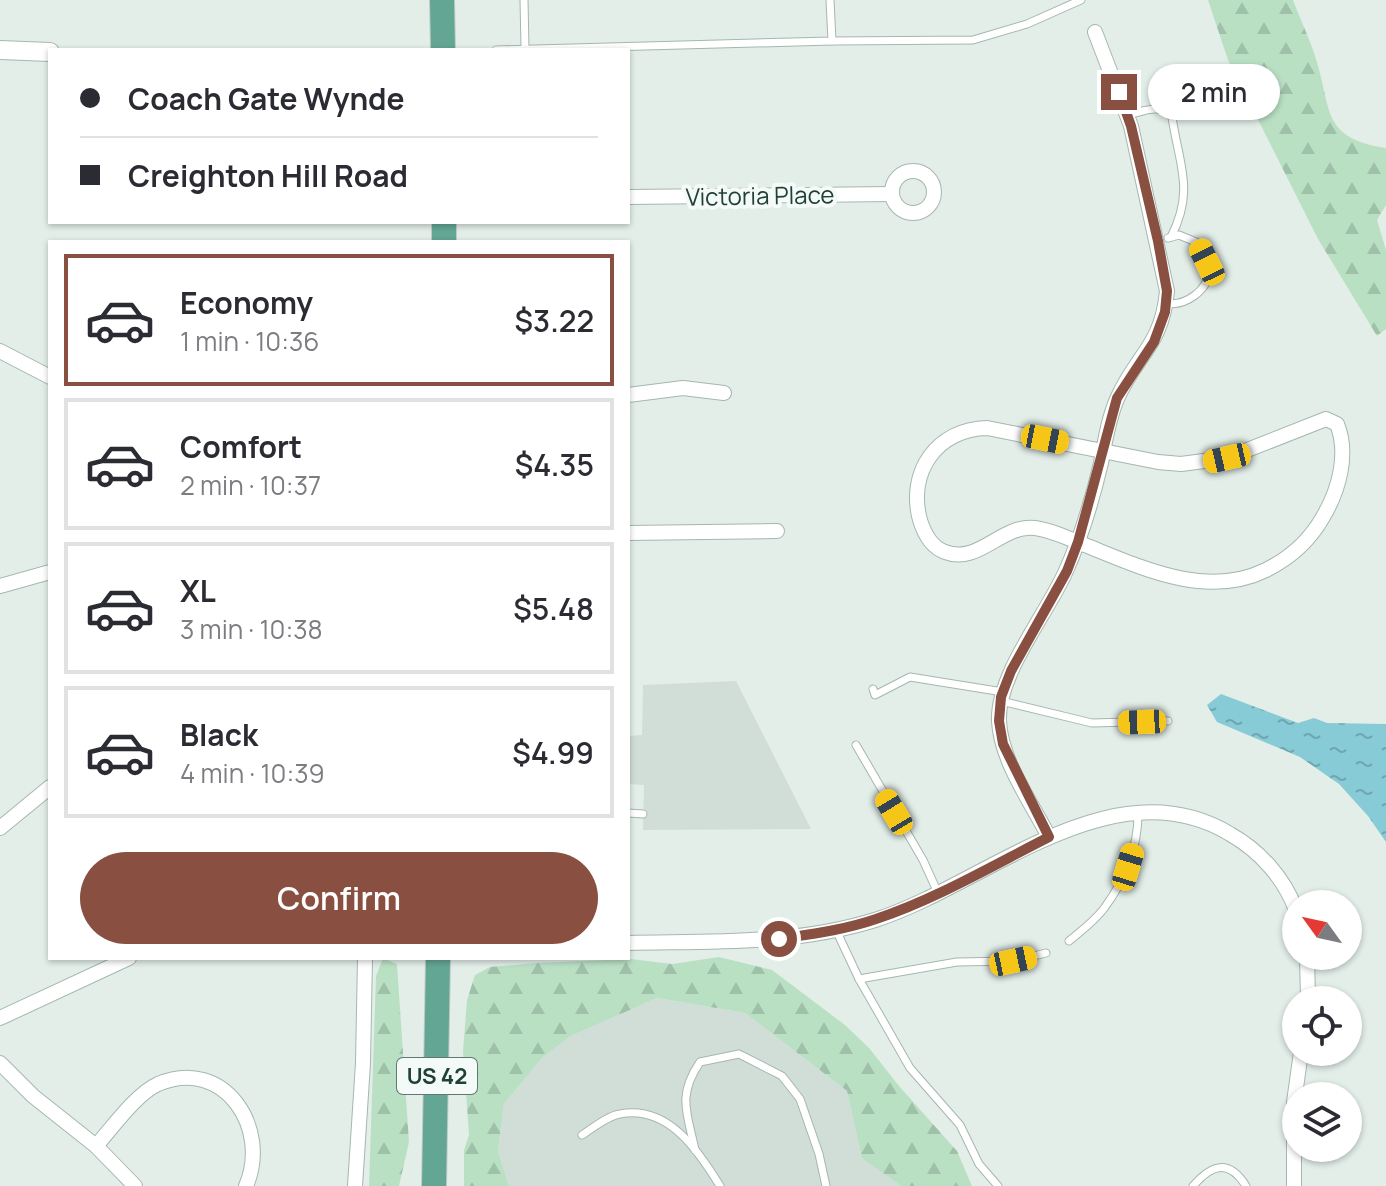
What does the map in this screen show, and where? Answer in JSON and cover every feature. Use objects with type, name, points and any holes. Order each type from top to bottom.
[{"type":"main road","points":[[442,0],[443,48]]},
{"type":"main road","name":"US 42","points":[[434,1186],[438,960]]},
{"type":"street","points":[[1049,837],[1003,744],[999,721],[1002,696],[1011,671],[1055,594],[1078,542],[1117,398],[1159,332],[1167,291],[1164,239],[1127,115],[1095,32]]},
{"type":"street","points":[[0,50],[48,52]]},
{"type":"street","name":"Victoria Place","points":[[630,197],[892,194]]},
{"type":"street","points":[[0,351],[48,376]]},
{"type":"street","points":[[630,395],[683,388],[724,393]]},
{"type":"street","points":[[1331,420],[1337,424],[1342,435],[1339,479],[1331,504],[1319,524],[1298,548],[1263,572],[1224,581],[1181,579],[1042,529],[1025,527],[1011,530],[977,551],[965,554],[942,551],[925,534],[918,514],[920,472],[941,443],[958,433],[977,429],[1103,450],[1158,462],[1196,464],[1227,458],[1314,423],[1331,420]]},
{"type":"street","points":[[630,533],[777,531]]},
{"type":"street","points":[[0,586],[48,573]]},
{"type":"street","points":[[0,828],[48,789]]},
{"type":"street","points":[[630,943],[779,939],[836,930],[877,919],[938,893],[1049,837],[1106,817],[1138,812],[1182,815],[1226,831],[1253,849],[1286,890]]},
{"type":"street","points":[[0,1018],[125,960]]},
{"type":"street","points":[[355,1186],[363,1063],[365,960]]},
{"type":"street","points":[[0,1063],[33,1096],[96,1146],[135,1186]]},
{"type":"street","points":[[1294,1186],[1294,1102],[1299,1066]]},
{"type":"street","points":[[96,1146],[152,1087],[179,1078],[201,1079],[231,1097],[247,1121],[254,1151],[252,1172],[246,1186]]},
{"type":"lane","points":[[524,0],[525,48],[973,40],[1027,24],[1081,0]]},
{"type":"lane","points":[[830,0],[832,41]]},
{"type":"lane","points":[[1127,115],[1161,108],[1172,117],[1185,203],[1164,239]]},
{"type":"lane","points":[[1164,239],[1179,235],[1196,242],[1209,269],[1207,280],[1198,292],[1182,302],[1166,303]]},
{"type":"lane","points":[[873,689],[875,695],[910,677],[1002,696],[1092,723],[1168,721]]},
{"type":"lane","points":[[856,745],[923,860],[938,893]]},
{"type":"lane","points":[[1069,941],[1105,908],[1128,867],[1138,833],[1138,812]]},
{"type":"lane","points":[[630,813],[643,814]]},
{"type":"lane","points":[[836,930],[859,979],[910,1068],[960,1125],[979,1164],[998,1186]]},
{"type":"lane","points":[[859,979],[957,962],[1013,961],[1046,953]]},
{"type":"lane","points":[[695,1150],[684,1100],[689,1079],[700,1062],[739,1054],[782,1076],[800,1099],[819,1154],[826,1186]]},
{"type":"lane","points":[[582,1135],[618,1114],[651,1113],[674,1127],[695,1150],[720,1186]]},
{"type":"lane","points":[[1193,1186],[1214,1168],[1227,1168],[1238,1173],[1246,1186]]},
{"type":"shaded area","points":[[736,681],[811,829],[643,830],[644,785],[630,784],[630,736],[642,735],[643,685]]},
{"type":"shaded area","points":[[657,998],[745,1013],[847,1091],[862,1157],[901,1186],[509,1186],[498,1151],[504,1104],[542,1058],[571,1036]]},
{"type":"green space","points":[[1208,0],[1293,0],[1314,52],[1333,119],[1350,137],[1386,148],[1386,205],[1377,220],[1386,250],[1386,329],[1377,336],[1318,239],[1228,60]]},
{"type":"green space","points":[[719,957],[772,970],[845,1025],[869,1048],[957,1151],[972,1186],[901,1186],[862,1158],[847,1091],[745,1013],[657,998],[571,1036],[542,1058],[504,1104],[498,1151],[509,1186],[464,1186],[464,1150],[469,1135],[463,1051],[467,1000],[475,975],[490,967],[537,963],[631,959],[672,964]]},
{"type":"green space","points":[[382,960],[397,964],[409,1142],[399,1186],[369,1186],[376,976]]},
{"type":"water","points":[[1221,694],[1298,723],[1314,718],[1327,723],[1386,724],[1386,842],[1339,784],[1300,757],[1217,722],[1207,705]]},
{"type":"route","points":[[779,939],[877,919],[926,900],[1049,837],[1003,744],[999,721],[1001,697],[1011,671],[1067,571],[1085,523],[1112,411],[1124,385],[1159,332],[1167,291],[1142,168],[1119,92]]}]
